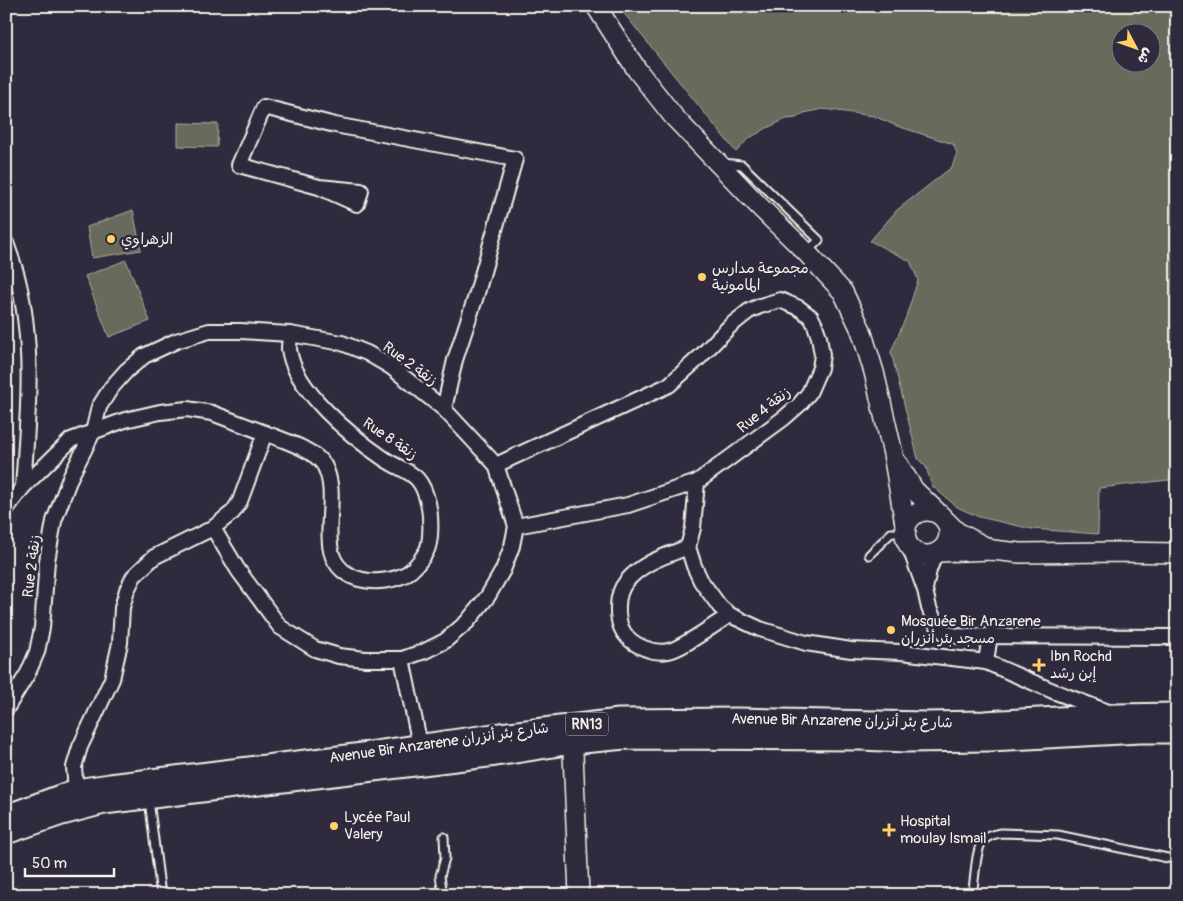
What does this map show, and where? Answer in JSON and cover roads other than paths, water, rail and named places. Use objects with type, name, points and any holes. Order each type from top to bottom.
[{"type":"main road","points":[[596,6],[650,87],[674,117],[843,292],[861,330],[874,372],[893,454],[906,536],[916,552],[929,555],[992,550],[1020,553],[1177,553]]},
{"type":"main road","points":[[893,454],[914,490],[957,532],[992,550]]},
{"type":"main road","points":[[906,536],[907,524],[916,514],[929,511],[943,518],[949,535],[944,548],[936,553]]},
{"type":"main road","name":"Avenue Bir Anzarene شارع بئر أنزران","points":[[6,833],[62,814],[104,803],[486,756],[619,720],[738,719],[926,723],[1177,714]]},
{"type":"main road","name":"Avenue Bir Anzarene شارع بئر أنزران","points":[[6,816],[76,790],[110,785],[420,745],[572,734],[626,738],[934,741],[1177,732]]},
{"type":"main road","points":[[572,734],[579,895]]},
{"type":"street","points":[[319,187],[239,165],[264,106],[326,123],[515,159],[477,293],[455,360],[444,409]]},
{"type":"street","points":[[6,243],[17,275],[24,307],[29,352],[29,392],[23,487]]},
{"type":"street","name":"Rue 4 زنقة","points":[[496,465],[669,385],[748,311],[780,300],[799,308],[811,318],[815,325],[821,346],[820,368],[809,393],[784,418],[697,482],[628,505],[516,526]]},
{"type":"street","name":"Rue 2 زنقة","points":[[6,709],[28,673],[37,652],[42,628],[47,561],[54,521],[70,478],[93,432],[99,407],[111,388],[126,371],[144,356],[176,341],[209,332],[240,331],[290,334],[342,343],[368,353],[391,367],[444,409],[496,465],[516,526]]},
{"type":"street","name":"Rue 8 زنقة","points":[[6,510],[23,487],[71,440],[125,420],[160,412],[187,410],[212,412],[312,453],[324,465],[330,482],[328,522],[331,552],[339,566],[351,576],[377,582],[406,574],[418,565],[428,550],[430,528],[425,488],[416,476],[383,458],[327,412],[313,397],[294,367],[290,349],[290,334]]},
{"type":"street","points":[[76,790],[74,767],[80,747],[112,679],[120,643],[122,608],[127,590],[134,576],[154,557],[213,528],[233,512],[240,501],[265,433]]},
{"type":"street","points":[[697,482],[693,528],[688,547],[701,581],[720,607],[730,615],[760,629],[806,643],[851,650],[902,652],[986,662],[1116,715]]},
{"type":"street","points":[[213,528],[238,570],[280,627],[315,649],[339,656],[365,659],[402,659],[425,651],[445,641],[468,622],[488,596],[503,570],[512,546],[516,526]]},
{"type":"street","points":[[906,536],[929,608],[935,622],[945,632],[958,636],[1177,637]]},
{"type":"street","points":[[688,547],[647,563],[625,583],[618,601],[620,622],[624,632],[640,647],[668,651],[679,647],[730,615]]},
{"type":"street","points":[[924,590],[936,553]]},
{"type":"street","points":[[986,662],[990,635]]},
{"type":"street","points":[[402,659],[420,745]]},
{"type":"lane","points":[[869,555],[891,533],[906,536]]},
{"type":"lane","points":[[148,798],[161,895]]},
{"type":"lane","points":[[972,895],[978,853],[982,842],[992,835],[1001,833],[1058,835],[1177,860]]},
{"type":"lane","points":[[443,895],[440,876],[445,858],[444,837]]},
{"type":"place","name":"الزهراوي","points":[[111,239]]},
{"type":"place","name":"مجموعة مدارس المامونية","points":[[702,277]]},
{"type":"place","name":"Mosquée Bir Anzarene مسجد بئر أنزران","points":[[891,630]]},
{"type":"place","name":"Ibn Rochd إبن رشد","points":[[1039,665]]},
{"type":"place","name":"Lycée Paul Valery","points":[[334,826]]},
{"type":"place","name":"Hospital moulay Ismail","points":[[889,830]]}]
